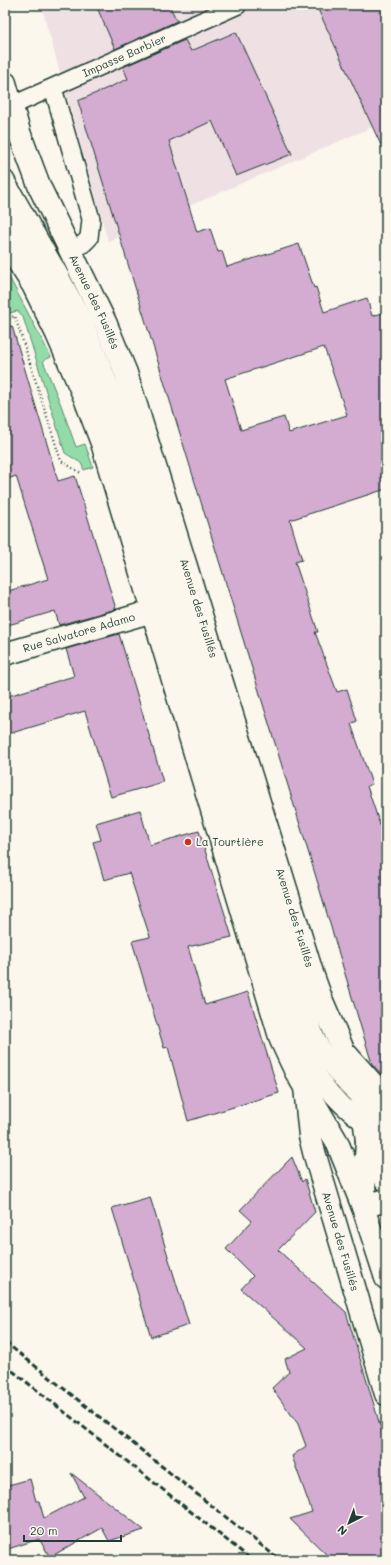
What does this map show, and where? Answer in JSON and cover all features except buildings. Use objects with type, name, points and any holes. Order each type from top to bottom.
[{"type":"main road","name":"Avenue des Fusillés","points":[[5,83],[11,106],[40,188],[105,322],[134,394],[313,976],[362,1101],[376,1131],[386,1180]]},
{"type":"main road","name":"Avenue des Fusillés","points":[[5,241],[46,312],[86,398],[102,444],[153,611],[276,1025],[289,1058],[335,1137],[363,1206]]},
{"type":"main road","name":"Rue Salvatore Adamo","points":[[5,654],[153,611]]},
{"type":"main road","points":[[340,1046],[361,1072],[386,1096]]},
{"type":"main road","name":"Avenue des Fusillés","points":[[305,1087],[310,1136],[314,1152],[386,1394]]},
{"type":"main road","name":"Avenue des Fusillés","points":[[363,1206],[376,1131]]},
{"type":"main road","points":[[386,1200],[363,1206],[386,1278]]},
{"type":"lane","name":"Impasse Barbier","points":[[11,106],[238,5]]},
{"type":"lane","points":[[52,88],[91,219],[89,238],[83,244],[69,250]]},
{"type":"lane","points":[[5,179],[58,272],[85,324],[117,401],[133,444],[309,1021],[328,1062],[340,1079],[362,1101]]},
{"type":"lane","points":[[5,204],[61,303],[85,353],[115,430],[298,1032],[310,1061],[323,1082],[337,1100],[376,1131]]},
{"type":"path","points":[[5,320],[15,316],[61,461],[81,473],[83,480]]},
{"type":"shaded area","points":[[41,5],[386,5],[386,121],[108,241]]},
{"type":"green space","points":[[7,273],[51,357],[43,361],[76,447],[85,444],[93,467],[84,470],[81,463],[65,453],[23,317],[18,311],[5,314],[5,274]]},
{"type":"railway","points":[[5,1342],[280,1560]]},
{"type":"railway","points":[[5,1365],[252,1560]]},
{"type":"place","name":"La Tourtière","points":[[188,842]]}]
